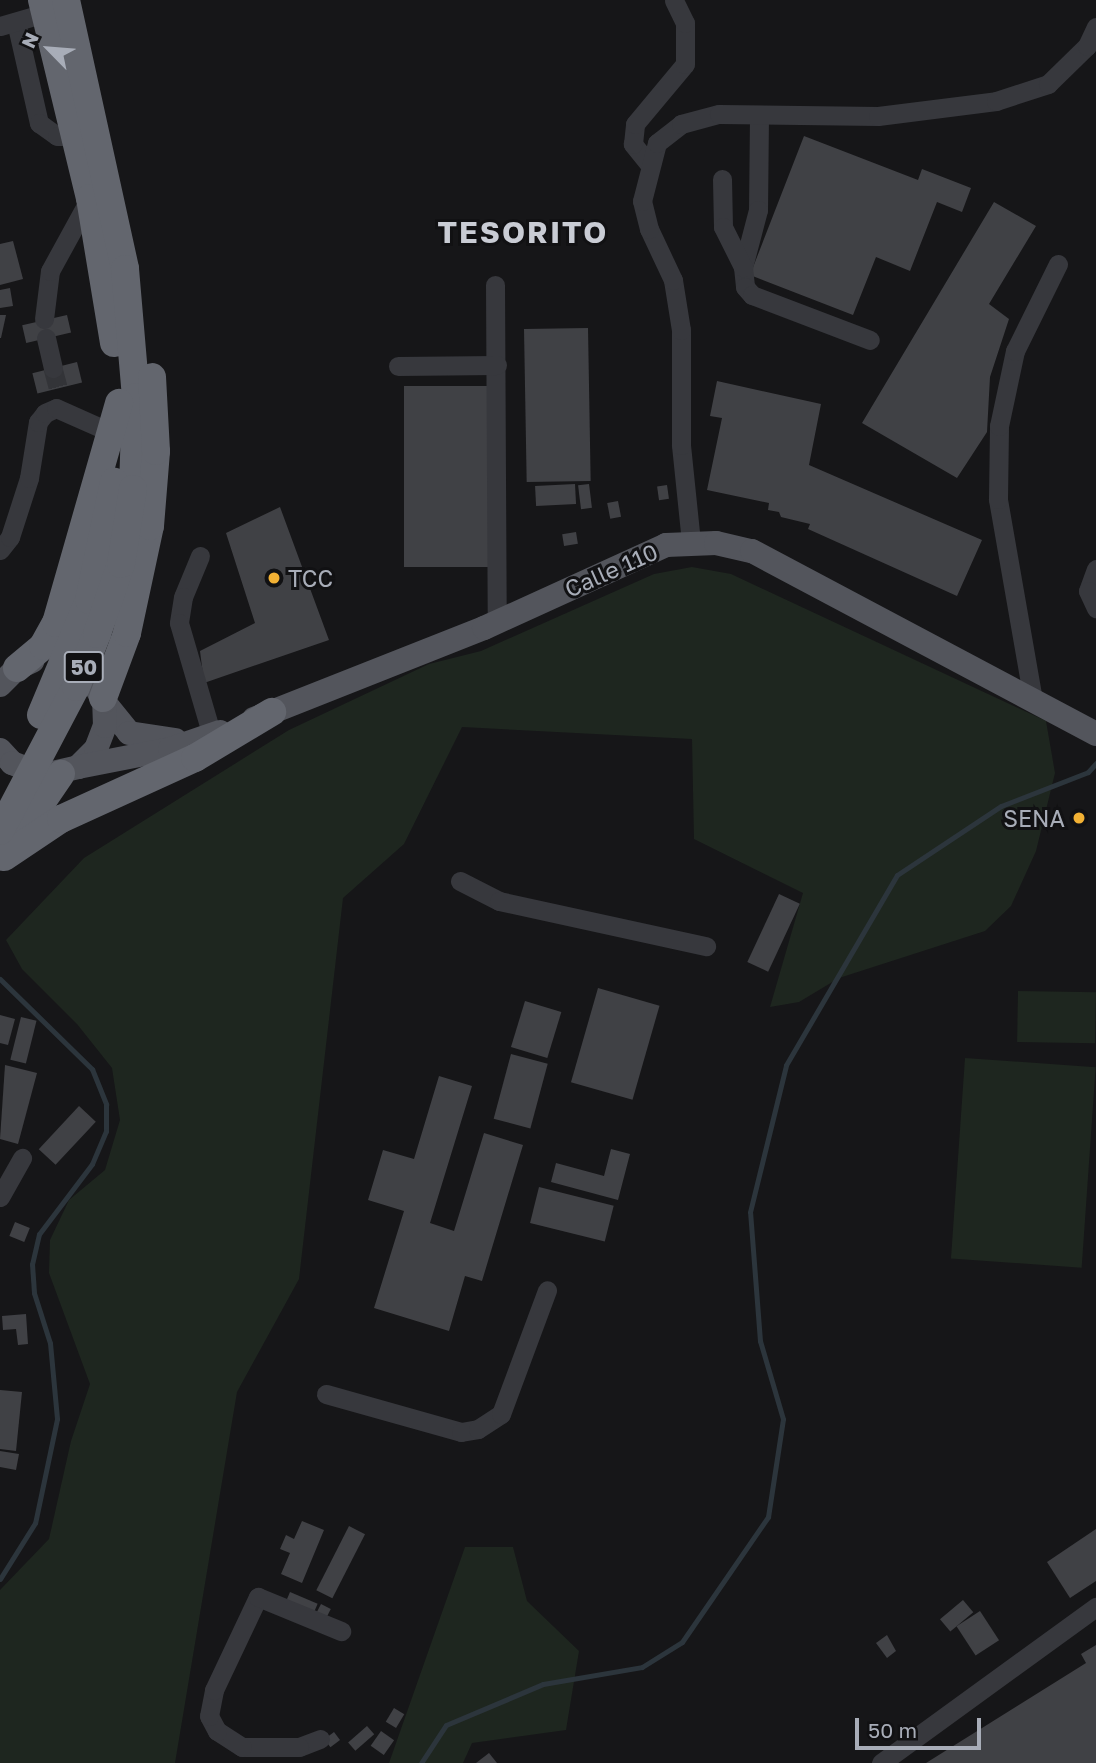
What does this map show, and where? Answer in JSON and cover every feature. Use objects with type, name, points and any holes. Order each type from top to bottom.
[{"type":"highway","name":"50","points":[[1,850],[76,687],[121,564],[123,485],[113,331],[90,198],[73,136],[51,4]]},
{"type":"highway","name":"50","points":[[0,790],[72,646],[123,485],[136,397],[130,319],[109,189],[51,4]]},
{"type":"highway","points":[[103,700],[127,633],[143,565],[156,451],[152,374],[130,319]]},
{"type":"highway","points":[[9,677],[43,646],[56,623],[108,431],[119,403]]},
{"type":"highway","points":[[1,850],[61,819],[195,758],[272,712]]},
{"type":"highway","points":[[1,850],[70,770]]},
{"type":"main road","name":"Calle 110","points":[[0,750],[27,772],[70,770],[202,740],[497,622],[666,545],[691,542],[752,551],[1096,734]]},
{"type":"main road","points":[[9,677],[38,660],[60,660],[86,673],[129,733],[202,740]]},
{"type":"main road","points":[[70,770],[102,738],[103,700]]},
{"type":"street","points":[[649,164],[633,144],[635,124],[685,64],[685,23],[674,0]]},
{"type":"street","points":[[51,4],[8,24],[39,123],[57,136],[73,136]]},
{"type":"street","points":[[691,542],[681,445],[681,330],[673,280],[649,229],[642,201],[649,164],[657,143],[681,124],[719,114],[878,116],[996,101],[1048,84],[1087,46],[1096,27]]},
{"type":"street","points":[[743,267],[757,220],[758,116]]},
{"type":"street","points":[[722,179],[723,227],[743,267],[745,287],[752,295],[870,340]]},
{"type":"street","points":[[54,368],[45,328],[50,271],[90,198]]},
{"type":"street","points":[[1033,700],[998,499],[999,426],[1015,351],[1058,264]]},
{"type":"street","points":[[495,285],[497,622]]},
{"type":"street","points":[[398,366],[497,365]]},
{"type":"street","points":[[0,550],[10,537],[29,478],[38,422],[45,413],[56,408],[108,431]]},
{"type":"street","points":[[201,556],[183,597],[179,623],[202,740]]},
{"type":"street","points":[[1096,569],[1088,591],[1096,608]]},
{"type":"street","points":[[460,881],[499,901],[706,946]]},
{"type":"street","points":[[0,1197],[22,1158]]},
{"type":"street","points":[[326,1394],[461,1432],[478,1429],[501,1414],[547,1290]]},
{"type":"street","points":[[320,1739],[299,1747],[242,1747],[217,1731],[209,1716],[214,1689],[258,1597],[341,1631]]},
{"type":"street","points":[[881,1763],[1096,1607]]},
{"type":"shaded area","points":[[692,567],[731,574],[1046,721],[1055,773],[1036,851],[1011,906],[985,931],[839,978],[799,1002],[770,1007],[803,893],[694,839],[692,739],[462,727],[404,844],[343,898],[299,1279],[237,1392],[175,1763],[0,1763],[0,1590],[49,1539],[71,1441],[90,1384],[49,1273],[50,1240],[69,1200],[105,1170],[120,1120],[112,1068],[77,1024],[22,969],[6,940],[84,858],[289,730],[429,664],[481,651],[654,574]]},
{"type":"shaded area","points":[[1018,991],[1096,992],[1095,1043],[1017,1042]]},
{"type":"shaded area","points":[[965,1058],[1096,1067],[1082,1268],[951,1259]]},
{"type":"shaded area","points":[[465,1547],[513,1547],[527,1601],[579,1651],[566,1730],[472,1743],[463,1763],[389,1763]]},
{"type":"building","points":[[804,136],[918,180],[922,169],[971,188],[962,212],[937,202],[910,271],[876,257],[853,315],[750,275]]},
{"type":"building","points":[[994,202],[1036,226],[989,304],[1009,319],[990,377],[987,432],[957,478],[862,423]]},
{"type":"building","points":[[13,241],[23,279],[0,285],[0,244]]},
{"type":"building","points":[[10,288],[13,306],[0,308],[0,290]]},
{"type":"building","points":[[0,315],[6,315],[1,338],[0,338]]},
{"type":"building","points":[[67,315],[71,333],[26,343],[22,325]]},
{"type":"building","points":[[588,328],[591,481],[527,482],[524,329]]},
{"type":"building","points":[[77,362],[82,382],[37,394],[32,373]]},
{"type":"building","points":[[717,381],[821,404],[809,465],[982,540],[957,596],[808,529],[810,524],[781,517],[779,512],[768,510],[769,503],[707,490],[722,418],[710,416]]},
{"type":"building","points":[[404,386],[492,386],[492,567],[404,567]]},
{"type":"building","points":[[575,484],[576,504],[536,506],[535,486]]},
{"type":"building","points":[[589,484],[592,508],[581,509],[578,485]]},
{"type":"building","points":[[667,485],[669,499],[659,500],[657,486]]},
{"type":"building","points":[[618,501],[621,517],[610,519],[607,503]]},
{"type":"building","name":"TCC","points":[[280,507],[329,640],[204,683],[200,651],[255,623],[226,533]]},
{"type":"building","points":[[576,532],[578,544],[564,546],[562,534]]},
{"type":"building","points":[[779,894],[800,904],[768,972],[747,962]]},
{"type":"building","points":[[598,988],[660,1006],[633,1100],[571,1082]]},
{"type":"building","points":[[525,1001],[561,1012],[547,1058],[511,1047]]},
{"type":"building","points":[[0,1015],[15,1019],[8,1045],[0,1043]]},
{"type":"building","points":[[21,1017],[37,1021],[26,1064],[10,1060]]},
{"type":"building","points":[[511,1054],[548,1064],[530,1129],[494,1119]]},
{"type":"building","points":[[5,1065],[37,1073],[18,1144],[0,1139]]},
{"type":"building","points":[[439,1076],[472,1086],[430,1223],[454,1231],[484,1133],[523,1145],[482,1281],[465,1276],[449,1331],[374,1308],[404,1211],[368,1200],[383,1150],[414,1159]]},
{"type":"building","points":[[79,1106],[96,1122],[56,1165],[39,1149]]},
{"type":"building","points":[[611,1149],[630,1154],[618,1200],[551,1182],[556,1163],[604,1176]]},
{"type":"building","points":[[539,1187],[614,1206],[605,1242],[530,1223]]},
{"type":"building","points":[[15,1222],[30,1228],[24,1242],[9,1236]]},
{"type":"building","points":[[26,1314],[28,1344],[18,1345],[16,1329],[3,1330],[2,1316]]},
{"type":"building","points":[[0,1390],[22,1392],[16,1451],[0,1449]]},
{"type":"building","points":[[0,1451],[19,1454],[16,1470],[0,1467]]},
{"type":"building","points":[[302,1521],[324,1530],[302,1583],[281,1574],[290,1553],[280,1549],[286,1535],[294,1539]]},
{"type":"building","points":[[349,1526],[365,1534],[332,1598],[316,1590]]},
{"type":"building","points":[[1096,1529],[1096,1581],[1070,1598],[1047,1562]]},
{"type":"building","points":[[290,1592],[318,1604],[313,1616],[285,1604]]},
{"type":"building","points":[[963,1600],[973,1612],[950,1632],[940,1619]]},
{"type":"building","points":[[321,1604],[331,1609],[325,1621],[315,1616]]},
{"type":"building","points":[[980,1611],[999,1640],[976,1656],[957,1626]]},
{"type":"building","points":[[887,1635],[896,1651],[887,1658],[876,1643]]},
{"type":"building","points":[[1096,1645],[1096,1763],[926,1763],[1086,1663],[1081,1654]]},
{"type":"building","points":[[394,1708],[404,1714],[396,1728],[386,1722]]},
{"type":"building","points":[[367,1726],[374,1734],[355,1751],[348,1742]]},
{"type":"building","points":[[381,1731],[394,1740],[384,1755],[371,1746]]},
{"type":"building","points":[[334,1732],[340,1740],[330,1747],[324,1739]]},
{"type":"building","points":[[489,1753],[497,1763],[476,1763]]},
{"type":"waterway","points":[[421,1763],[446,1725],[543,1684],[642,1667],[682,1642],[768,1517],[783,1419],[760,1341],[750,1212],[786,1065],[897,875],[1001,806],[1088,772],[1096,763]]},
{"type":"waterway","points":[[0,979],[92,1069],[106,1104],[106,1131],[92,1164],[39,1234],[32,1264],[34,1293],[50,1343],[57,1419],[35,1523],[0,1579]]},
{"type":"tunnel","points":[[53,368],[58,387]]},
{"type":"place","name":"TCC","points":[[274,578]]},
{"type":"place","name":"SENA","points":[[1079,818]]},
{"type":"district","name":"TESORITO","points":[[523,232]]}]
